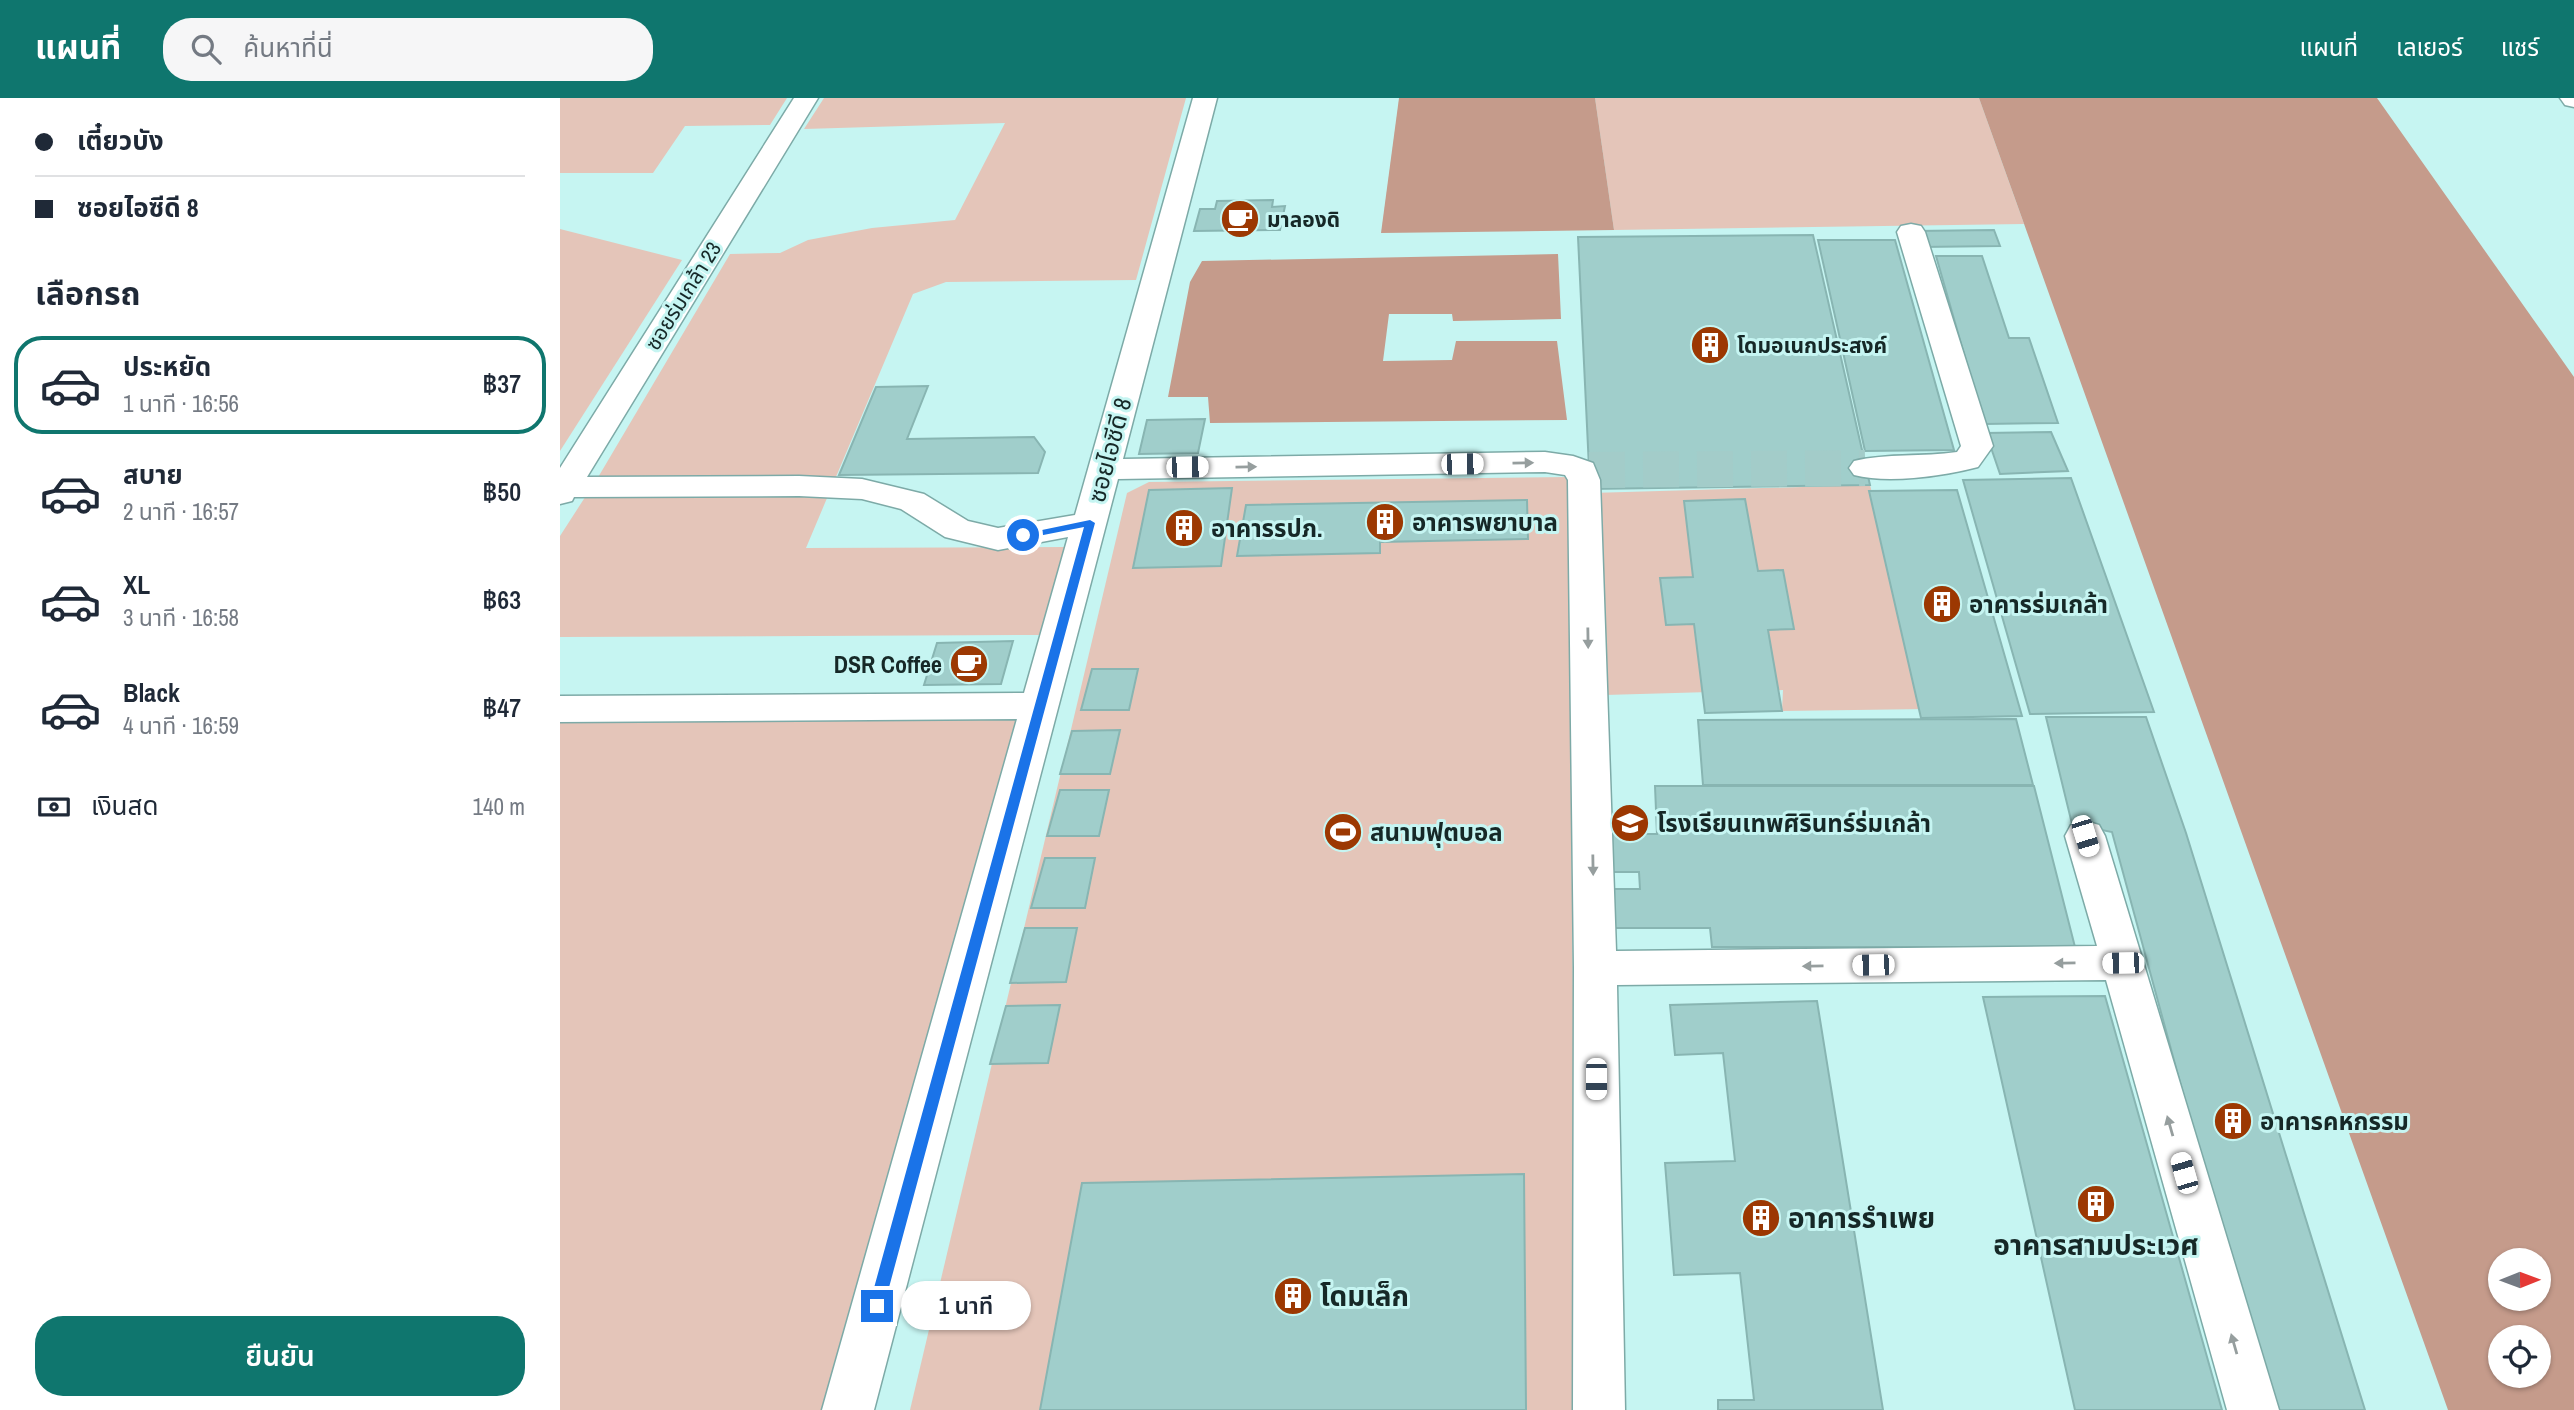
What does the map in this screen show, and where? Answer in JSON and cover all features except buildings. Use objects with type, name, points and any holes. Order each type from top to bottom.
[{"type":"street","name":"ซอยร่มเกล้า 23","points":[[562,490],[806,98]]},
{"type":"street","name":"ซอยไอซีดี 8","points":[[848,1410],[1205,98]]},
{"type":"street","points":[[1866,468],[1926,466],[1967,460],[1978,446],[1911,232]]},
{"type":"street","points":[[1104,469],[1545,462],[1585,470],[1595,968],[1599,1410]]},
{"type":"street","points":[[562,490],[799,486],[862,489],[912,500],[957,529],[998,539],[1090,523]]},
{"type":"street","points":[[560,709],[1040,706]]},
{"type":"street","points":[[2085,836],[2253,1410]]},
{"type":"street","points":[[1595,968],[2123,963]]},
{"type":"shaded area","points":[[560,98],[787,98],[770,125],[685,126],[653,173],[560,173]]},
{"type":"shaded area","points":[[824,98],[1186,98],[1136,280],[946,282],[913,294],[806,548],[1066,547],[1040,635],[560,637],[560,536],[600,474],[730,254],[780,253],[808,240],[872,228],[955,220],[1005,123],[804,129]]},
{"type":"shaded area","points":[[1399,98],[1595,98],[1614,230],[1381,233]]},
{"type":"shaded area","points":[[1595,98],[1979,98],[2024,224],[1614,230]]},
{"type":"shaded area","points":[[1979,98],[2377,98],[2574,377],[2574,1410],[2448,1410]]},
{"type":"shaded area","points":[[560,229],[682,260],[560,451]]},
{"type":"shaded area","points":[[1558,254],[1561,319],[1453,321],[1452,314],[1389,314],[1383,361],[1452,360],[1456,341],[1557,341],[1567,420],[1210,423],[1208,397],[1168,397],[1190,282],[1202,261]]},
{"type":"shaded area","points":[[1568,477],[1577,1410],[910,1410],[1127,493],[1149,482]]},
{"type":"shaded area","points":[[1870,485],[1927,709],[1782,711],[1783,690],[1605,695],[1591,493]]},
{"type":"shaded area","points":[[1019,719],[827,1410],[560,1410],[560,723]]},
{"type":"tunnel","points":[[1589,470],[1865,468]]},
{"type":"place","name":"มาลองดิ","points":[[1240,219]]},
{"type":"place","name":"โดมอเนกประสงค์","points":[[1710,345]]},
{"type":"place","name":"อาคารพยาบาล","points":[[1385,522]]},
{"type":"place","name":"อาคารรปภ.","points":[[1184,528]]},
{"type":"place","name":"อาคารร่มเกล้า","points":[[1942,604]]},
{"type":"place","name":"DSR Coffee","points":[[969,664]]},
{"type":"place","name":"โรงเรียนเทพศิรินทร์ร่มเกล้า","points":[[1630,823]]},
{"type":"place","name":"สนามฟุตบอล","points":[[1343,832]]},
{"type":"place","name":"อาคารคหกรรม","points":[[2233,1121]]},
{"type":"place","name":"อาคารสามประเวศ","points":[[2096,1204]]},
{"type":"place","name":"อาคารรำเพย","points":[[1761,1218]]},
{"type":"place","name":"โดมเล็ก","points":[[1293,1296]]},
{"type":"route","points":[[877,1306],[1090,523],[1023,535]]}]
